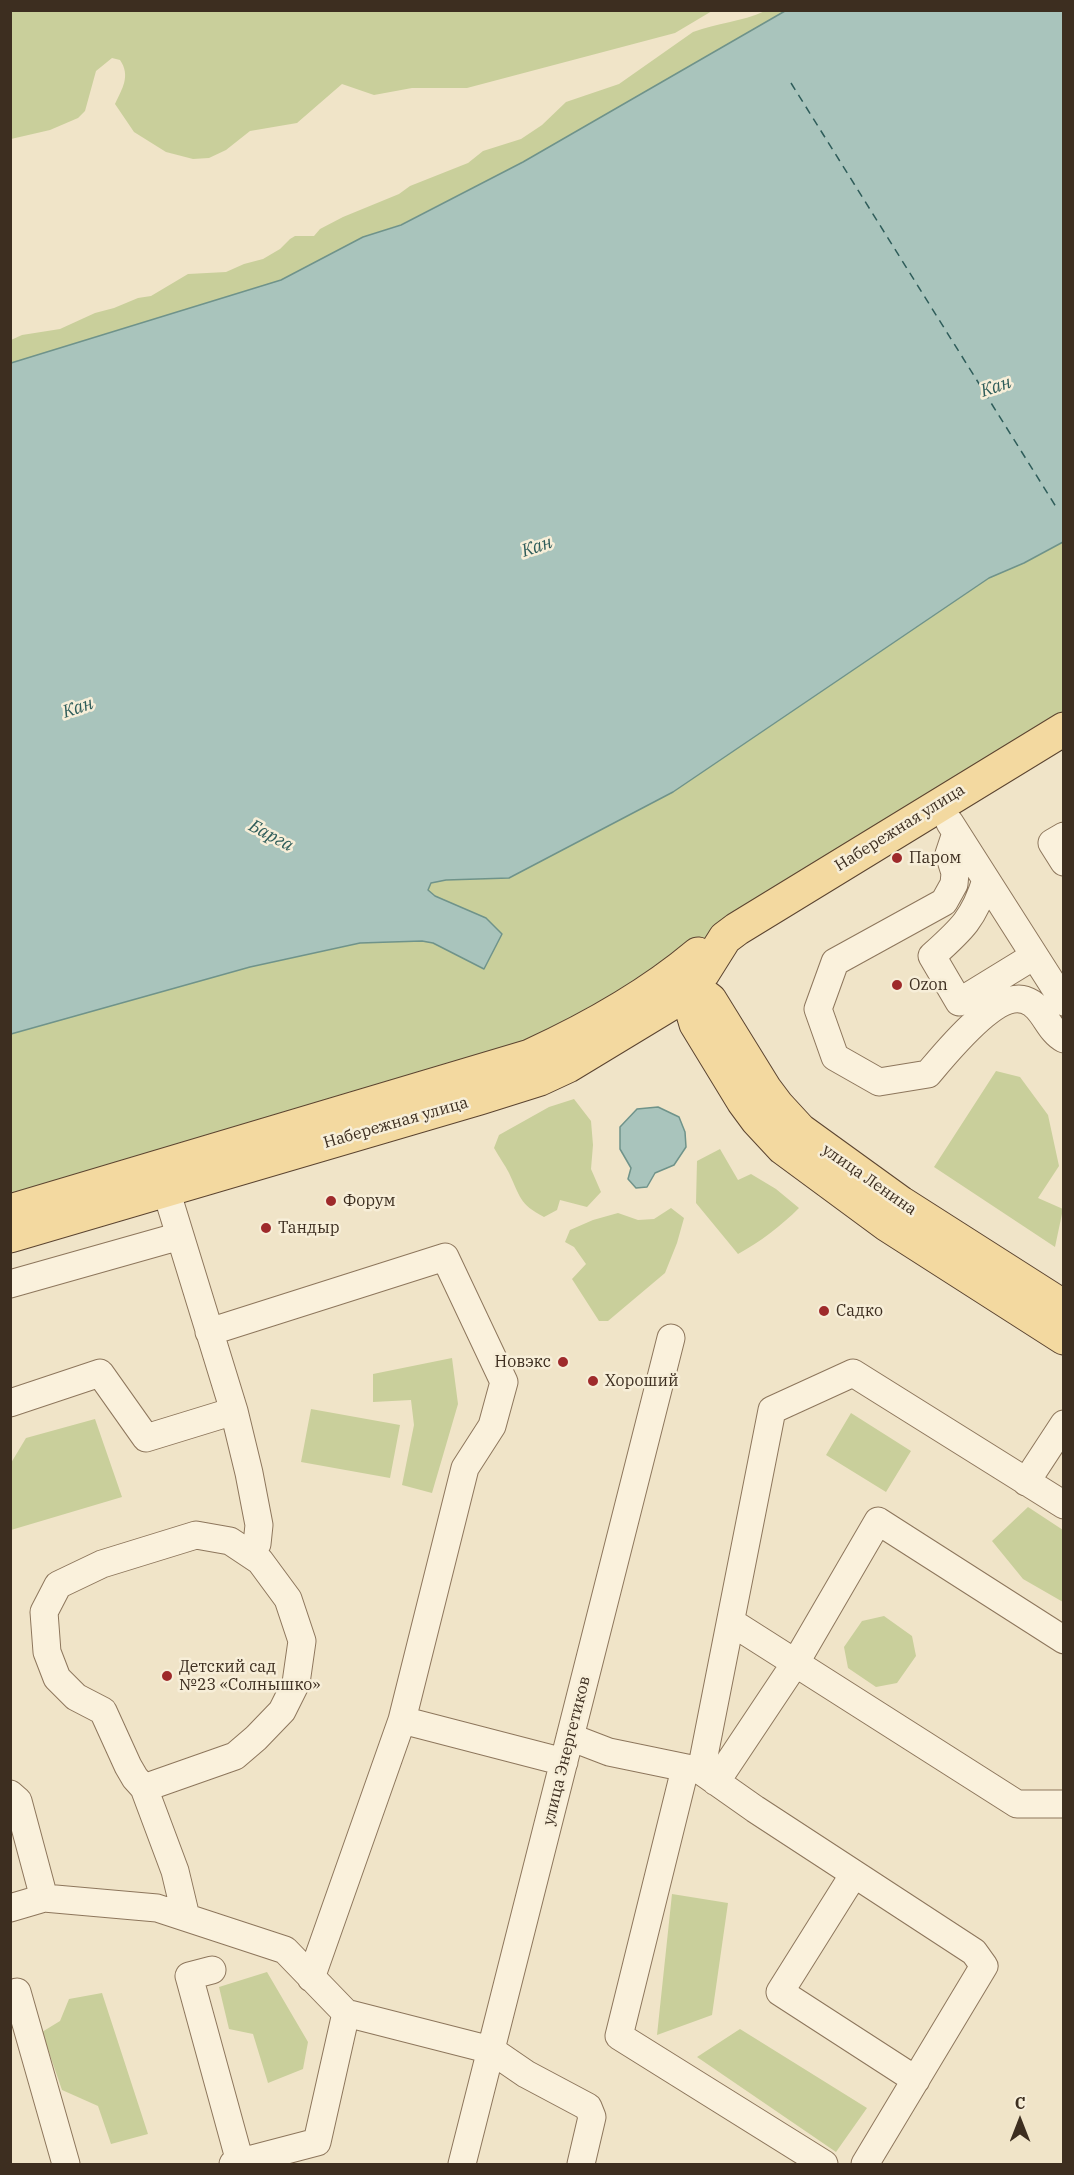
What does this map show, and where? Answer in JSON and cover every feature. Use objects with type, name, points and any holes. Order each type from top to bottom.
[{"type":"main road","name":"Набережная улица","points":[[10,1236],[162,1179],[530,1056],[573,1035],[647,992],[720,942],[939,804],[1064,729]]},
{"type":"main road","name":"Набережная улица","points":[[10,1211],[162,1179],[480,1098],[540,1079],[585,1057],[672,1003],[703,973],[720,942]]},
{"type":"main road","name":"улица Ленина","points":[[720,942],[710,973],[709,986],[712,999],[765,1089],[800,1130],[901,1203],[1064,1307]]},
{"type":"main road","points":[[647,992],[671,984],[689,987]]},
{"type":"main road","name":"улица Ленина","points":[[717,1010],[702,993],[689,987],[691,1010],[696,1024],[750,1111],[783,1148],[885,1224],[1064,1338]]},
{"type":"main road","name":"улица Ленина","points":[[635,1027],[670,1023],[685,1027],[699,1035],[712,1048]]},
{"type":"street","points":[[939,804],[1064,1002]]},
{"type":"street","points":[[956,833],[949,854],[955,873],[954,884],[944,903],[835,962],[818,1010],[835,1057],[879,1082],[928,1074],[961,1035],[1002,1002],[1014,998],[1025,1000],[1038,1008],[1056,1035],[1064,1039]]},
{"type":"street","points":[[1064,836],[1052,843],[1064,862]]},
{"type":"street","points":[[986,880],[978,905],[959,932],[932,956],[959,1002],[1034,956]]},
{"type":"street","points":[[162,1179],[234,1411],[259,1525],[256,1544],[251,1554]]},
{"type":"street","points":[[10,1284],[180,1236]]},
{"type":"street","points":[[209,1332],[445,1257],[504,1382],[492,1426],[465,1468],[402,1720],[312,1978]]},
{"type":"street","name":"улица Энергетиков","points":[[462,2164],[671,1338]]},
{"type":"street","points":[[10,1403],[100,1372],[146,1438],[234,1411]]},
{"type":"street","points":[[824,2164],[619,2036],[701,1774],[772,1410],[853,1372],[1064,1505]]},
{"type":"street","points":[[1026,1482],[1064,1424]]},
{"type":"street","points":[[701,1774],[796,1662],[879,1521],[1064,1640]]},
{"type":"street","points":[[144,1788],[235,1756],[282,1711],[296,1683],[302,1641],[288,1599],[260,1561],[230,1541],[196,1535],[154,1546],[102,1564],[58,1585],[44,1612],[47,1652],[57,1678],[76,1697],[103,1711],[128,1766],[144,1788],[175,1870],[186,1917]]},
{"type":"street","points":[[731,1622],[1017,1804],[1064,1804]]},
{"type":"street","points":[[402,1720],[567,1750],[609,1752],[701,1774],[974,1952],[984,1966],[865,2164]]},
{"type":"street","points":[[10,1794],[18,1801],[44,1898]]},
{"type":"street","points":[[854,1874],[780,1992],[916,2080]]},
{"type":"street","points":[[10,1908],[44,1898],[157,1908],[285,1950],[346,2013],[491,2050],[526,2074],[588,2107],[592,2117],[581,2164]]},
{"type":"street","points":[[212,1970],[189,1976],[237,2163],[317,2142],[346,2013]]},
{"type":"street","points":[[17,1992],[66,2164]]},
{"type":"green space","points":[[10,11],[712,11],[675,33],[467,88],[412,88],[374,95],[342,84],[297,123],[250,131],[226,150],[209,158],[193,159],[166,152],[134,132],[115,104],[124,82],[125,72],[120,60],[112,58],[96,71],[85,111],[78,118],[50,130],[11,139]]},
{"type":"green space","points":[[765,11],[785,11],[523,162],[400,225],[363,237],[281,280],[11,363],[11,340],[22,335],[60,329],[95,313],[138,298],[151,296],[188,274],[226,272],[263,259],[280,249],[295,236],[314,236],[320,229],[343,217],[399,194],[410,186],[468,163],[483,151],[521,139],[542,125],[566,102],[619,84],[693,32]]},
{"type":"green space","points":[[1063,542],[1063,716],[713,932],[671,967],[537,1044],[11,1202],[11,1034],[250,967],[360,943],[422,941],[433,943],[484,969],[501,934],[486,918],[435,896],[428,890],[431,883],[446,880],[509,878],[673,792],[989,578],[1024,563]]},
{"type":"green space","points":[[996,1071],[1020,1077],[1048,1115],[1059,1166],[1038,1198],[1063,1209],[1055,1247],[934,1167]]},
{"type":"green space","points":[[574,1099],[591,1121],[593,1145],[591,1169],[601,1192],[587,1207],[560,1200],[557,1210],[544,1217],[521,1199],[494,1148],[499,1135],[549,1107]]},
{"type":"green space","points":[[720,1149],[738,1180],[751,1174],[776,1189],[799,1208],[770,1233],[738,1254],[696,1203],[697,1161]]},
{"type":"green space","points":[[671,1208],[684,1218],[665,1273],[608,1321],[599,1321],[572,1279],[586,1264],[574,1247],[565,1242],[570,1230],[618,1213],[638,1220],[654,1219]]},
{"type":"green space","points":[[452,1358],[458,1404],[432,1493],[402,1485],[414,1425],[411,1400],[373,1402],[373,1374]]},
{"type":"green space","points":[[311,1409],[400,1425],[390,1478],[301,1462]]},
{"type":"green space","points":[[851,1413],[911,1451],[886,1492],[826,1455]]},
{"type":"green space","points":[[95,1419],[122,1497],[11,1530],[11,1463],[26,1438]]},
{"type":"green space","points":[[1028,1507],[1063,1530],[1063,1602],[1023,1579],[992,1541]]},
{"type":"green space","points":[[884,1616],[912,1636],[916,1656],[897,1683],[876,1687],[848,1668],[844,1647],[862,1621]]},
{"type":"green space","points":[[672,1894],[728,1903],[712,2015],[657,2035]]},
{"type":"green space","points":[[267,1972],[308,2042],[303,2069],[268,2083],[253,2034],[229,2029],[219,1987]]},
{"type":"green space","points":[[102,1993],[148,2134],[111,2144],[98,2106],[62,2090],[42,2032],[60,2021],[69,1999]]},
{"type":"green space","points":[[740,2029],[867,2108],[836,2152],[697,2057]]},
{"type":"water","points":[[785,11],[1063,11],[1063,542],[1024,563],[989,578],[673,792],[509,878],[446,880],[431,883],[428,890],[435,896],[486,918],[502,934],[484,969],[433,943],[422,941],[360,943],[250,967],[11,1034],[11,363],[281,280],[363,237],[401,225],[523,162]]},
{"type":"water","points":[[658,1107],[679,1117],[685,1132],[686,1147],[674,1165],[655,1173],[647,1187],[636,1188],[628,1179],[631,1168],[620,1149],[620,1127],[637,1109]]},
{"type":"ferry route","points":[[791,83],[1058,510]]},
{"type":"place","name":"Паром","points":[[897,858]]},
{"type":"place","name":"Ozon","points":[[897,985]]},
{"type":"place","name":"Форум","points":[[331,1201]]},
{"type":"place","name":"Тандыр","points":[[266,1228]]},
{"type":"place","name":"Садко","points":[[824,1311]]},
{"type":"place","name":"Новэкс","points":[[563,1362]]},
{"type":"place","name":"Хороший","points":[[593,1381]]},
{"type":"place","name":"Детский сад №23 «Солнышко»","points":[[167,1676]]},
{"type":"water label","name":"Кан","points":[[996,387]]},
{"type":"water label","name":"Кан","points":[[537,547]]},
{"type":"water label","name":"Кан","points":[[78,708]]},
{"type":"water label","name":"Барга","points":[[271,836]]}]
